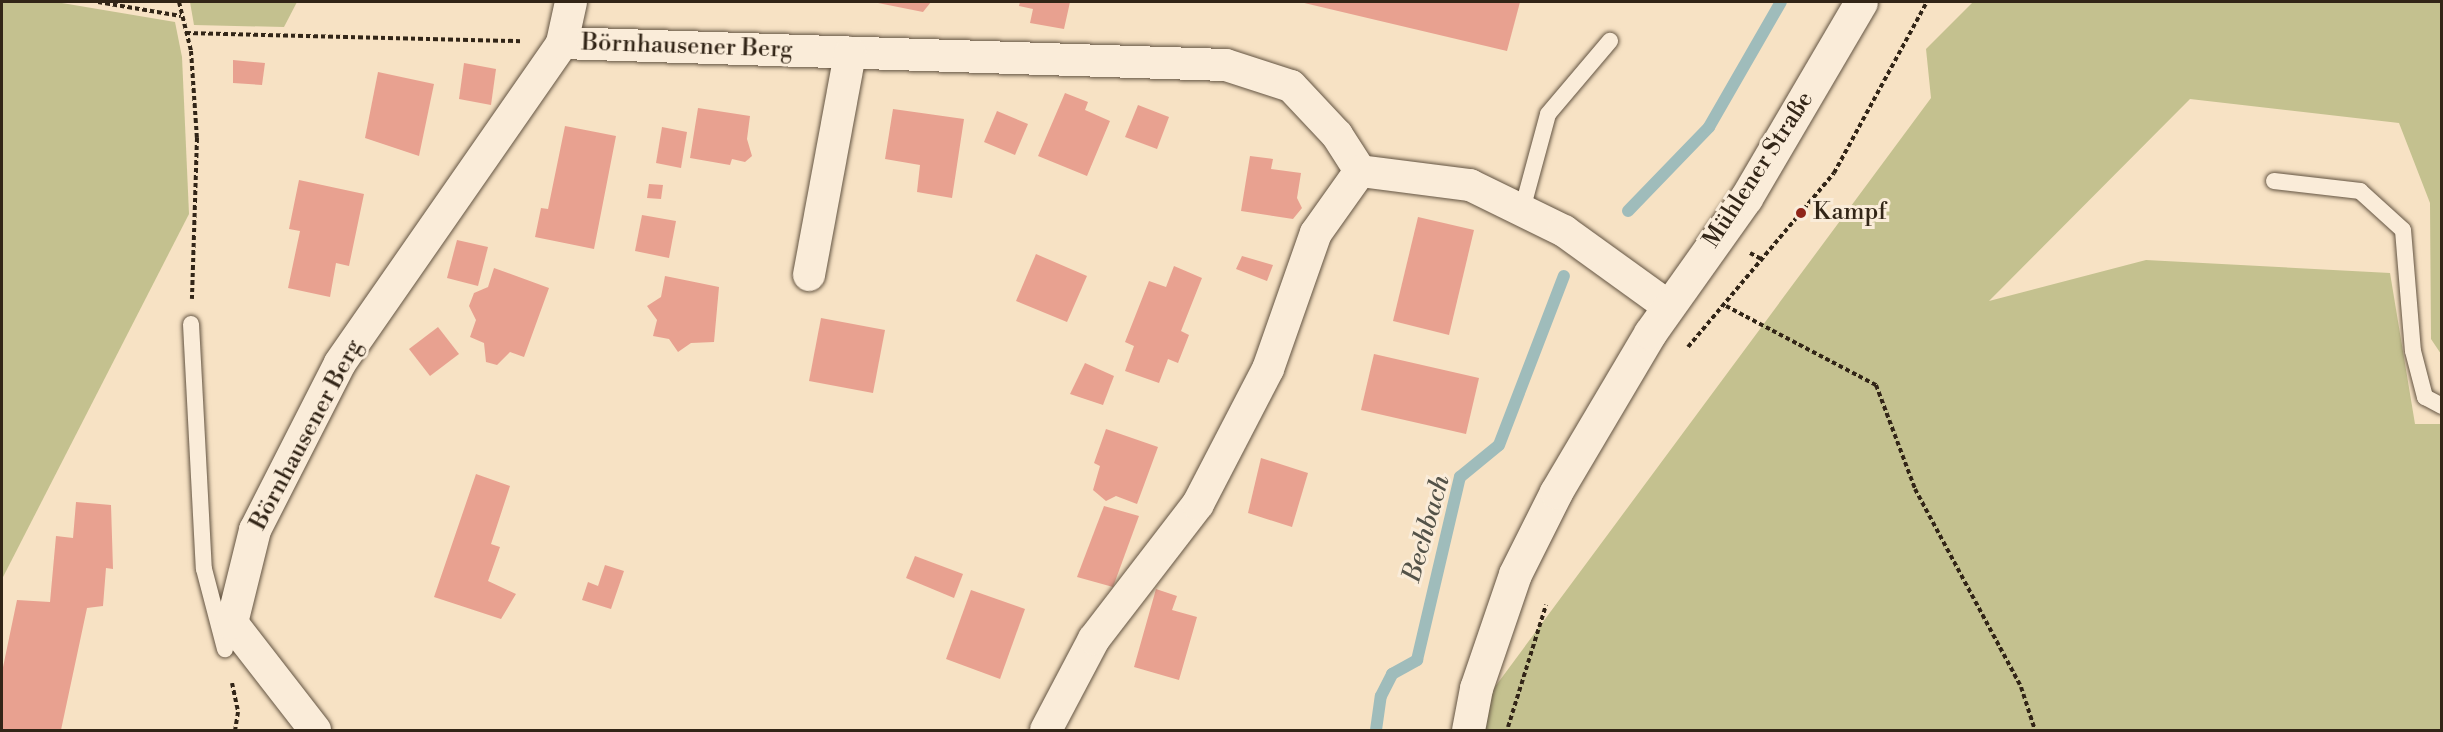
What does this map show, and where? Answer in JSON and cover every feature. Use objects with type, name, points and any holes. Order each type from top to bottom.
[{"type":"main road","name":"Mühlener Straße","points":[[1468,730],[1476,688],[1515,574],[1556,492],[1650,333],[1746,198],[1861,2]]},
{"type":"street","points":[[562,43],[571,2]]},
{"type":"street","name":"Börnhausener Berg","points":[[315,730],[232,623],[255,530],[340,363],[562,43],[1226,65],[1291,86],[1337,135],[1360,171]]},
{"type":"street","points":[[809,275],[850,53]]},
{"type":"street","points":[[1046,730],[1094,639],[1198,504],[1268,369],[1316,233],[1360,171],[1470,185],[1563,231],[1668,306]]},
{"type":"lane","points":[[1522,210],[1548,114],[1610,41]]},
{"type":"lane","points":[[2274,181],[2360,191],[2403,230],[2414,351],[2425,397],[2442,406]]},
{"type":"lane","points":[[191,324],[204,569],[225,649]]},
{"type":"path","points":[[98,2],[181,16]]},
{"type":"path","points":[[179,2],[186,33],[197,138],[191,324]]},
{"type":"path","points":[[1680,357],[1726,306],[1834,173],[1927,2]]},
{"type":"path","points":[[186,33],[562,43]]},
{"type":"path","points":[[1726,306],[1876,385],[1915,489],[2021,687],[2035,730]]},
{"type":"path","points":[[1507,730],[1548,599]]},
{"type":"shaded area","points":[[2,2],[56,2],[175,22],[182,57],[189,214],[2,579]]},
{"type":"shaded area","points":[[190,2],[297,2],[284,27],[194,25]]},
{"type":"shaded area","points":[[1973,2],[2441,2],[2441,354],[2431,339],[2430,203],[2399,123],[2190,99],[1989,301],[2146,260],[2390,273],[2415,424],[2441,424],[2441,730],[1463,730],[1931,98],[1926,49]]},
{"type":"building","points":[[878,2],[931,2],[923,12]]},
{"type":"building","points":[[1020,2],[1070,2],[1064,29],[1030,23],[1033,9],[1019,6]]},
{"type":"building","points":[[1300,2],[1520,2],[1507,51]]},
{"type":"building","points":[[233,60],[265,63],[262,85],[233,83]]},
{"type":"building","points":[[464,63],[496,69],[491,105],[459,99]]},
{"type":"building","points":[[378,72],[434,84],[419,156],[365,138]]},
{"type":"building","points":[[1065,93],[1088,102],[1085,110],[1110,121],[1087,176],[1038,156]]},
{"type":"building","points":[[1138,105],[1169,117],[1157,149],[1125,137]]},
{"type":"building","points":[[698,108],[750,116],[747,139],[752,156],[745,162],[732,159],[730,165],[690,158]]},
{"type":"building","points":[[893,109],[964,119],[952,198],[917,192],[920,165],[885,159]]},
{"type":"building","points":[[997,111],[1028,124],[1015,155],[984,142]]},
{"type":"building","points":[[565,126],[616,136],[594,249],[535,237],[541,208],[548,209]]},
{"type":"building","points":[[662,127],[687,132],[681,168],[656,163]]},
{"type":"building","points":[[1250,156],[1273,159],[1271,169],[1301,173],[1297,198],[1302,208],[1293,219],[1241,211]]},
{"type":"building","points":[[299,180],[364,194],[349,266],[336,263],[330,297],[288,288],[300,231],[289,229]]},
{"type":"building","points":[[649,184],[663,185],[661,199],[647,198]]},
{"type":"building","points":[[642,215],[676,221],[669,258],[635,251]]},
{"type":"building","points":[[1418,217],[1474,230],[1449,335],[1393,321]]},
{"type":"building","points":[[457,240],[488,247],[478,286],[447,278]]},
{"type":"building","points":[[1036,254],[1087,276],[1067,322],[1016,301]]},
{"type":"building","points":[[1242,256],[1273,265],[1267,281],[1236,269]]},
{"type":"building","points":[[1174,266],[1202,278],[1181,331],[1189,335],[1178,363],[1168,359],[1159,383],[1125,371],[1134,346],[1125,342],[1149,281],[1166,287]]},
{"type":"building","points":[[494,268],[549,288],[524,357],[510,352],[497,365],[486,362],[484,343],[470,337],[476,320],[469,306],[474,293],[488,287]]},
{"type":"building","points":[[665,276],[719,287],[714,342],[691,343],[678,352],[669,339],[653,336],[657,320],[647,306],[661,297]]},
{"type":"building","points":[[821,318],[885,330],[873,393],[809,381]]},
{"type":"building","points":[[438,327],[459,354],[430,376],[409,349]]},
{"type":"building","points":[[1374,354],[1479,378],[1466,434],[1361,410]]},
{"type":"building","points":[[1085,363],[1114,376],[1103,405],[1070,394]]},
{"type":"building","points":[[1106,429],[1158,447],[1137,504],[1116,496],[1106,501],[1093,490],[1100,466],[1094,463]]},
{"type":"building","points":[[1261,458],[1308,473],[1292,527],[1248,513]]},
{"type":"building","points":[[476,474],[510,486],[491,544],[500,547],[488,581],[516,594],[501,619],[434,597]]},
{"type":"building","points":[[76,502],[111,505],[113,569],[106,568],[103,606],[87,608],[61,730],[2,730],[2,672],[17,600],[50,602],[56,536],[73,538]]},
{"type":"building","points":[[1104,506],[1139,516],[1113,587],[1077,577]]},
{"type":"building","points":[[915,556],[963,574],[954,598],[906,578]]},
{"type":"building","points":[[605,565],[624,571],[611,609],[582,600],[588,582],[598,586]]},
{"type":"building","points":[[1156,589],[1177,596],[1172,610],[1197,617],[1179,680],[1134,667]]},
{"type":"building","points":[[971,590],[1025,609],[1000,679],[946,659]]},
{"type":"waterway","name":"Bechbach","points":[[1628,211],[1709,127],[1781,2]]},
{"type":"waterway","name":"Bechbach","points":[[1376,730],[1381,696],[1392,674],[1417,660],[1460,477],[1499,445],[1564,276]]},
{"type":"place","name":"Kampf","points":[[1801,213]]}]
